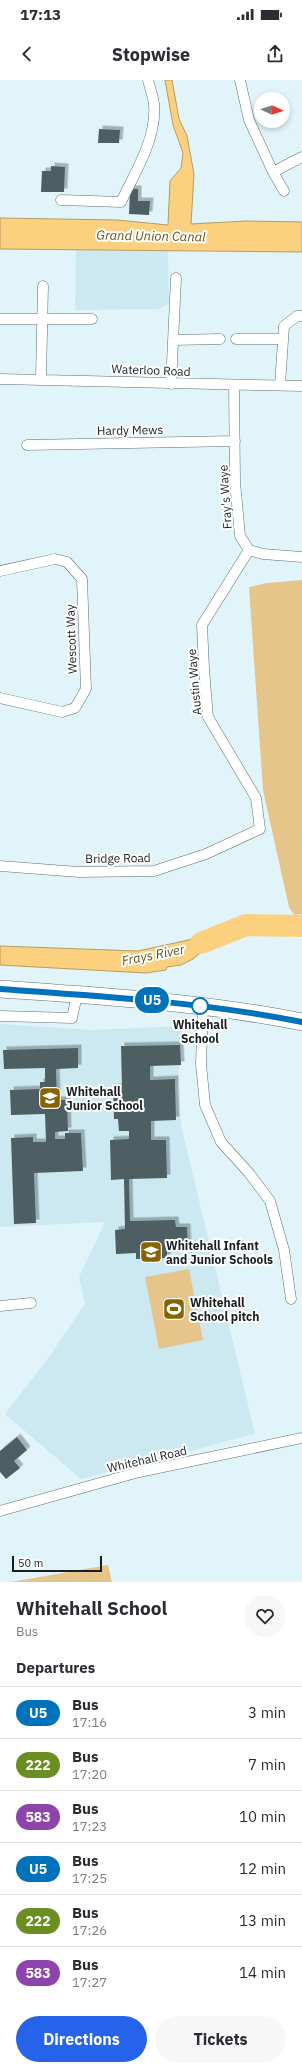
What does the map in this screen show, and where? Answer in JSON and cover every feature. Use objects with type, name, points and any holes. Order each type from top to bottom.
[{"type":"main road","points":[[0,989],[203,1006],[254,1012],[302,1022]]},
{"type":"street","points":[[61,200],[121,202],[145,151],[152,127],[154,104],[148,80]]},
{"type":"street","points":[[240,80],[250,120],[273,172],[284,191]]},
{"type":"street","points":[[273,172],[302,157]]},
{"type":"street","points":[[171,384],[176,278]]},
{"type":"street","points":[[41,378],[43,286]]},
{"type":"street","points":[[280,385],[284,326],[297,316],[302,316]]},
{"type":"street","points":[[0,319],[92,319]]},
{"type":"street","points":[[236,339],[283,339]]},
{"type":"street","points":[[173,340],[220,340]]},
{"type":"street","name":"Waterloo Road","points":[[0,378],[41,378],[171,384],[302,386]]},
{"type":"street","name":"Fray's Waye","points":[[234,385],[236,482],[240,536],[249,550]]},
{"type":"street","name":"Hardy Mews","points":[[27,445],[235,441]]},
{"type":"street","points":[[249,550],[264,554],[302,557]]},
{"type":"street","name":"Austin Waye","points":[[249,550],[202,625],[208,716],[256,798],[260,829],[254,833]]},
{"type":"street","name":"Wescott Way","points":[[0,571],[55,559],[67,562],[82,579],[86,689],[75,708],[62,712],[0,698]]},
{"type":"street","name":"Bridge Road","points":[[0,866],[79,872],[154,871],[206,854],[254,833]]},
{"type":"street","points":[[0,1016],[72,1018],[77,995]]},
{"type":"street","points":[[203,1006],[201,1064],[205,1105],[221,1142],[249,1173],[270,1201],[284,1250],[291,1299]]},
{"type":"street","points":[[0,1306],[31,1303]]},
{"type":"street","name":"Whitehall Road","points":[[0,1511],[139,1472],[302,1438]]},
{"type":"shaded area","points":[[76,249],[168,251],[169,303],[160,309],[75,310]]},
{"type":"shaded area","points":[[302,580],[302,914],[294,915],[289,907],[263,790],[249,587],[267,583]]},
{"type":"shaded area","name":"Whitehall Infant and Junior Schools","points":[[0,1024],[92,1030],[183,1026],[177,1089],[181,1125],[255,1434],[81,1479],[5,1414],[49,1357],[85,1304],[79,1277],[105,1222],[0,1227]]},
{"type":"shaded area","name":"Whitehall School pitch","points":[[189,1269],[203,1340],[159,1349],[145,1277]]},
{"type":"shaded area","points":[[108,1565],[112,1582],[11,1582]]},
{"type":"water","name":"Grand Union Canal","points":[[165,80],[172,80],[179,119],[187,136],[194,174],[191,224],[246,221],[302,222],[302,252],[0,249],[0,218],[117,220],[168,225],[170,181],[181,168],[183,153],[173,125]]},
{"type":"water","points":[[228,927],[231,941],[200,953],[193,959],[181,965],[167,967],[166,970],[146,973],[0,965],[0,946],[138,951],[193,939]]},
{"type":"building","points":[[99,129],[120,130],[119,143],[98,143]]},
{"type":"building","points":[[51,166],[65,167],[64,192],[41,192],[42,171],[51,171]]},
{"type":"building","points":[[130,189],[138,189],[138,201],[150,201],[149,215],[129,214]]},
{"type":"building","points":[[180,1045],[181,1065],[150,1066],[150,1080],[175,1079],[176,1120],[151,1121],[151,1140],[166,1140],[167,1178],[129,1179],[130,1221],[175,1220],[176,1227],[187,1227],[188,1251],[167,1252],[167,1258],[136,1259],[136,1253],[116,1254],[115,1230],[125,1229],[124,1179],[111,1180],[110,1140],[129,1139],[129,1131],[119,1131],[118,1119],[114,1119],[113,1087],[122,1087],[121,1046]]},
{"type":"building","points":[[78,1048],[78,1068],[56,1069],[57,1100],[67,1100],[68,1131],[55,1132],[55,1139],[65,1139],[65,1133],[81,1133],[83,1171],[34,1173],[36,1223],[14,1224],[11,1138],[33,1137],[33,1142],[46,1142],[45,1114],[11,1115],[10,1090],[40,1089],[40,1082],[45,1082],[45,1068],[4,1069],[3,1050]]},
{"type":"building","points":[[17,1437],[27,1450],[14,1461],[20,1468],[6,1479],[0,1472],[0,1451]]},
{"type":"waterway","name":"Frays River","points":[[201,943],[246,925],[302,926]]},
{"type":"bus line","name":"U5","points":[[0,989],[153,1000],[254,1012],[302,1022]]},
{"type":"place","name":"Whitehall School","points":[[200,1006]]},
{"type":"place","name":"Whitehall Junior School","points":[[50,1098]]},
{"type":"place","name":"Whitehall Infant and Junior Schools","points":[[151,1252]]},
{"type":"place","name":"Whitehall School pitch","points":[[174,1309]]}]
